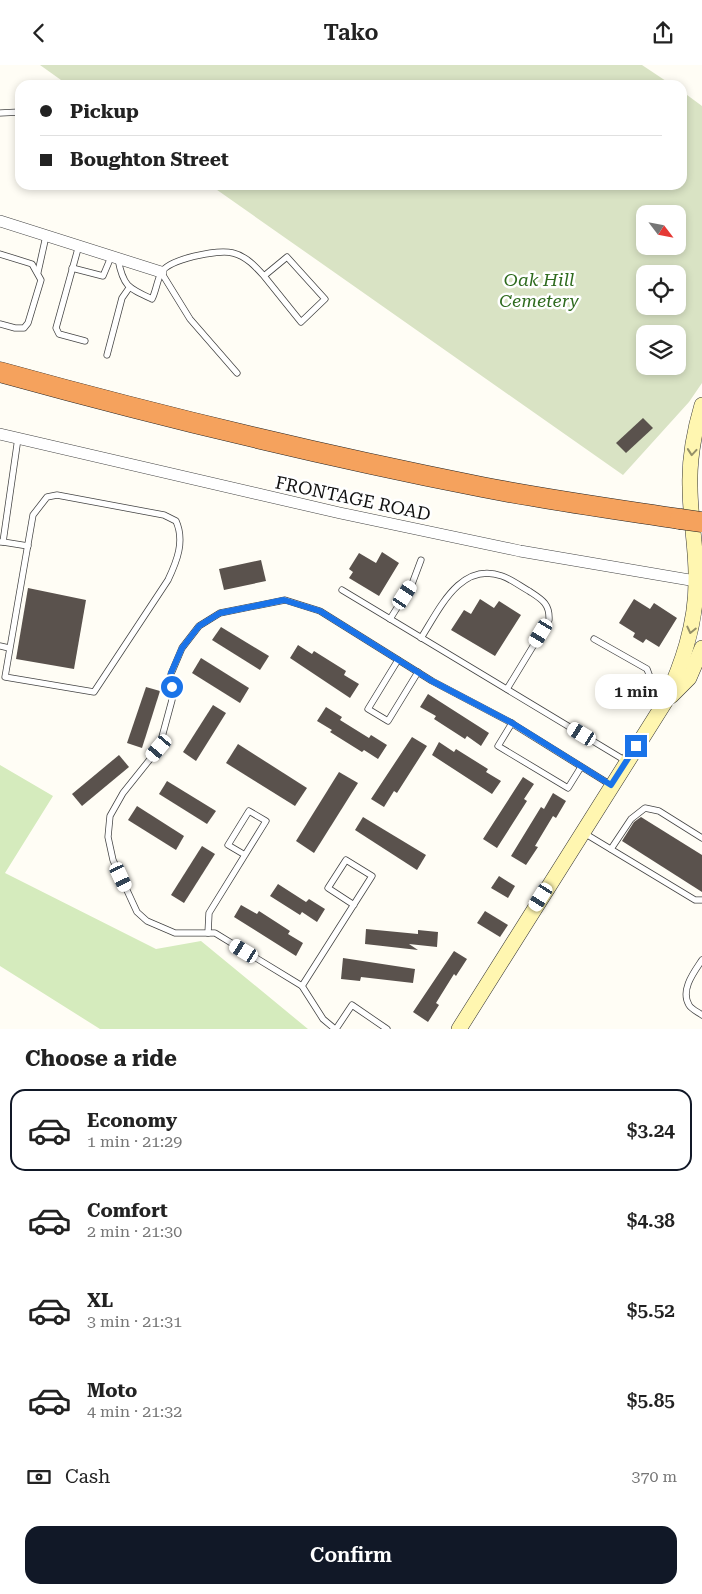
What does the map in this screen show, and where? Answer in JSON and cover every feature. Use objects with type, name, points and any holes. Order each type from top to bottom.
[{"type":"highway","points":[[0,372],[164,415],[376,465],[484,488],[702,522]]},
{"type":"street","points":[[0,221],[161,272]]},
{"type":"street","points":[[665,702],[688,642],[699,582],[690,474],[692,445],[702,405]]},
{"type":"street","name":"FRONTAGE ROAD","points":[[0,434],[185,479],[368,519],[520,551],[699,582]]},
{"type":"street","points":[[459,1029],[626,761],[665,702],[689,678],[701,655]]},
{"type":"lane","points":[[0,113],[15,112]]},
{"type":"lane","points":[[38,272],[46,236]]},
{"type":"lane","points":[[78,245],[56,329],[59,334],[86,341]]},
{"type":"lane","points":[[0,253],[32,264],[41,279],[39,292],[28,323],[24,328],[0,324]]},
{"type":"lane","points":[[115,257],[121,277],[129,289],[152,299],[161,272],[178,261],[197,255],[233,253],[245,259],[264,277],[301,322],[325,299],[287,257],[264,277]]},
{"type":"lane","points":[[72,268],[103,276],[115,257]]},
{"type":"lane","points":[[161,272],[190,319],[237,373]]},
{"type":"lane","points":[[107,355],[122,298],[129,289]]},
{"type":"lane","points":[[18,438],[1,542],[28,546]]},
{"type":"lane","points":[[57,495],[164,515],[176,521],[180,531],[176,562],[168,580],[94,692],[4,677],[9,648],[34,515],[47,497],[57,495]]},
{"type":"lane","points":[[390,619],[412,584],[421,560]]},
{"type":"lane","points":[[421,637],[454,586],[477,576],[492,573],[503,576],[545,601],[550,611],[549,620],[507,689]]},
{"type":"lane","points":[[342,590],[626,761]]},
{"type":"lane","points":[[386,1029],[352,1005],[336,1029],[323,1019],[302,986],[215,933],[175,933],[147,921],[137,912],[113,860],[108,837],[110,816],[123,793],[159,748],[172,700],[171,673],[182,648],[199,626],[220,613],[284,600],[320,611],[418,672],[512,723],[611,785]]},
{"type":"lane","points":[[594,639],[647,669],[654,688],[665,702]]},
{"type":"lane","points":[[0,646],[9,648]]},
{"type":"lane","points":[[398,660],[368,709],[388,721],[418,672]]},
{"type":"lane","points":[[512,723],[498,746],[568,788],[581,767]]},
{"type":"lane","points":[[611,849],[631,819],[645,808],[659,811],[702,838]]},
{"type":"lane","points":[[208,933],[208,913],[245,855],[266,821],[249,811],[228,845],[245,855]]},
{"type":"lane","points":[[582,832],[696,900],[702,900]]},
{"type":"lane","points":[[302,986],[354,905],[372,876],[346,860],[328,888],[354,905]]},
{"type":"lane","points":[[702,960],[690,979],[686,995],[689,1006],[702,1015]]},
{"type":"green space","points":[[40,65],[642,65],[664,80],[61,80]]},
{"type":"green space","name":"Oak Hill Cemetery","points":[[687,95],[702,106],[702,383],[689,402],[623,475],[217,190],[687,190]]},
{"type":"green space","points":[[0,765],[53,796],[5,873],[156,949],[201,941],[308,1029],[100,1029],[0,966]]},
{"type":"building","points":[[643,418],[653,428],[626,453],[616,443]]},
{"type":"building","points":[[382,552],[399,563],[379,596],[349,578],[353,572],[349,569],[359,553],[376,563]]},
{"type":"building","points":[[261,560],[266,581],[224,590],[219,569]]},
{"type":"building","points":[[28,588],[86,600],[74,669],[16,659]]},
{"type":"building","points":[[480,599],[494,608],[499,601],[521,615],[495,656],[451,630],[464,610],[471,614]]},
{"type":"building","points":[[634,599],[650,609],[654,603],[677,618],[659,647],[646,639],[643,643],[633,637],[635,633],[619,623]]},
{"type":"building","points":[[221,627],[269,656],[260,670],[212,640]]},
{"type":"building","points":[[298,645],[312,654],[314,651],[346,671],[344,675],[359,684],[350,698],[290,658]]},
{"type":"building","points":[[201,658],[249,688],[240,703],[192,673]]},
{"type":"building","points":[[146,687],[160,691],[142,748],[127,743]]},
{"type":"building","points":[[428,694],[489,733],[481,746],[467,736],[465,739],[434,719],[436,716],[420,707]]},
{"type":"building","points":[[213,705],[226,713],[196,761],[183,752]]},
{"type":"building","points":[[326,707],[342,717],[340,720],[369,738],[371,735],[387,745],[378,759],[364,750],[362,752],[330,732],[332,730],[317,721]]},
{"type":"building","points":[[412,737],[427,746],[397,793],[394,791],[384,807],[371,799]]},
{"type":"building","points":[[439,742],[454,752],[456,749],[488,769],[486,772],[501,781],[492,794],[432,755]]},
{"type":"building","points":[[238,744],[307,788],[295,806],[226,763]]},
{"type":"building","points":[[119,755],[129,767],[82,806],[72,794]]},
{"type":"building","points":[[339,772],[358,783],[314,853],[296,841]]},
{"type":"building","points":[[523,777],[534,784],[524,799],[527,801],[497,848],[483,839]]},
{"type":"building","points":[[167,781],[216,811],[207,824],[159,794]]},
{"type":"building","points":[[553,793],[566,801],[556,818],[553,816],[535,846],[538,847],[526,865],[511,856],[541,807],[544,809]]},
{"type":"building","points":[[137,806],[184,836],[176,850],[128,820]]},
{"type":"building","points":[[363,817],[426,855],[417,870],[355,830]]},
{"type":"building","points":[[641,817],[702,855],[702,892],[622,841],[634,822]]},
{"type":"building","points":[[202,846],[215,854],[184,903],[171,895]]},
{"type":"building","points":[[499,876],[515,886],[508,898],[491,888]]},
{"type":"building","points":[[278,884],[306,902],[309,899],[325,909],[317,922],[302,912],[300,915],[270,896]]},
{"type":"building","points":[[241,905],[257,914],[259,911],[290,931],[288,934],[303,943],[296,956],[234,917]]},
{"type":"building","points":[[485,911],[508,925],[500,937],[477,923]]},
{"type":"building","points":[[366,929],[418,934],[418,930],[438,932],[437,947],[409,944],[418,950],[365,944]]},
{"type":"building","points":[[454,951],[467,959],[456,976],[454,974],[436,1003],[439,1005],[428,1022],[413,1012]]},
{"type":"building","points":[[343,958],[415,969],[413,983],[361,977],[360,981],[341,979]]},
{"type":"route","points":[[172,687],[171,673],[182,648],[199,626],[220,613],[284,600],[306,605],[320,611],[432,681],[512,723],[611,785],[636,746]]}]
